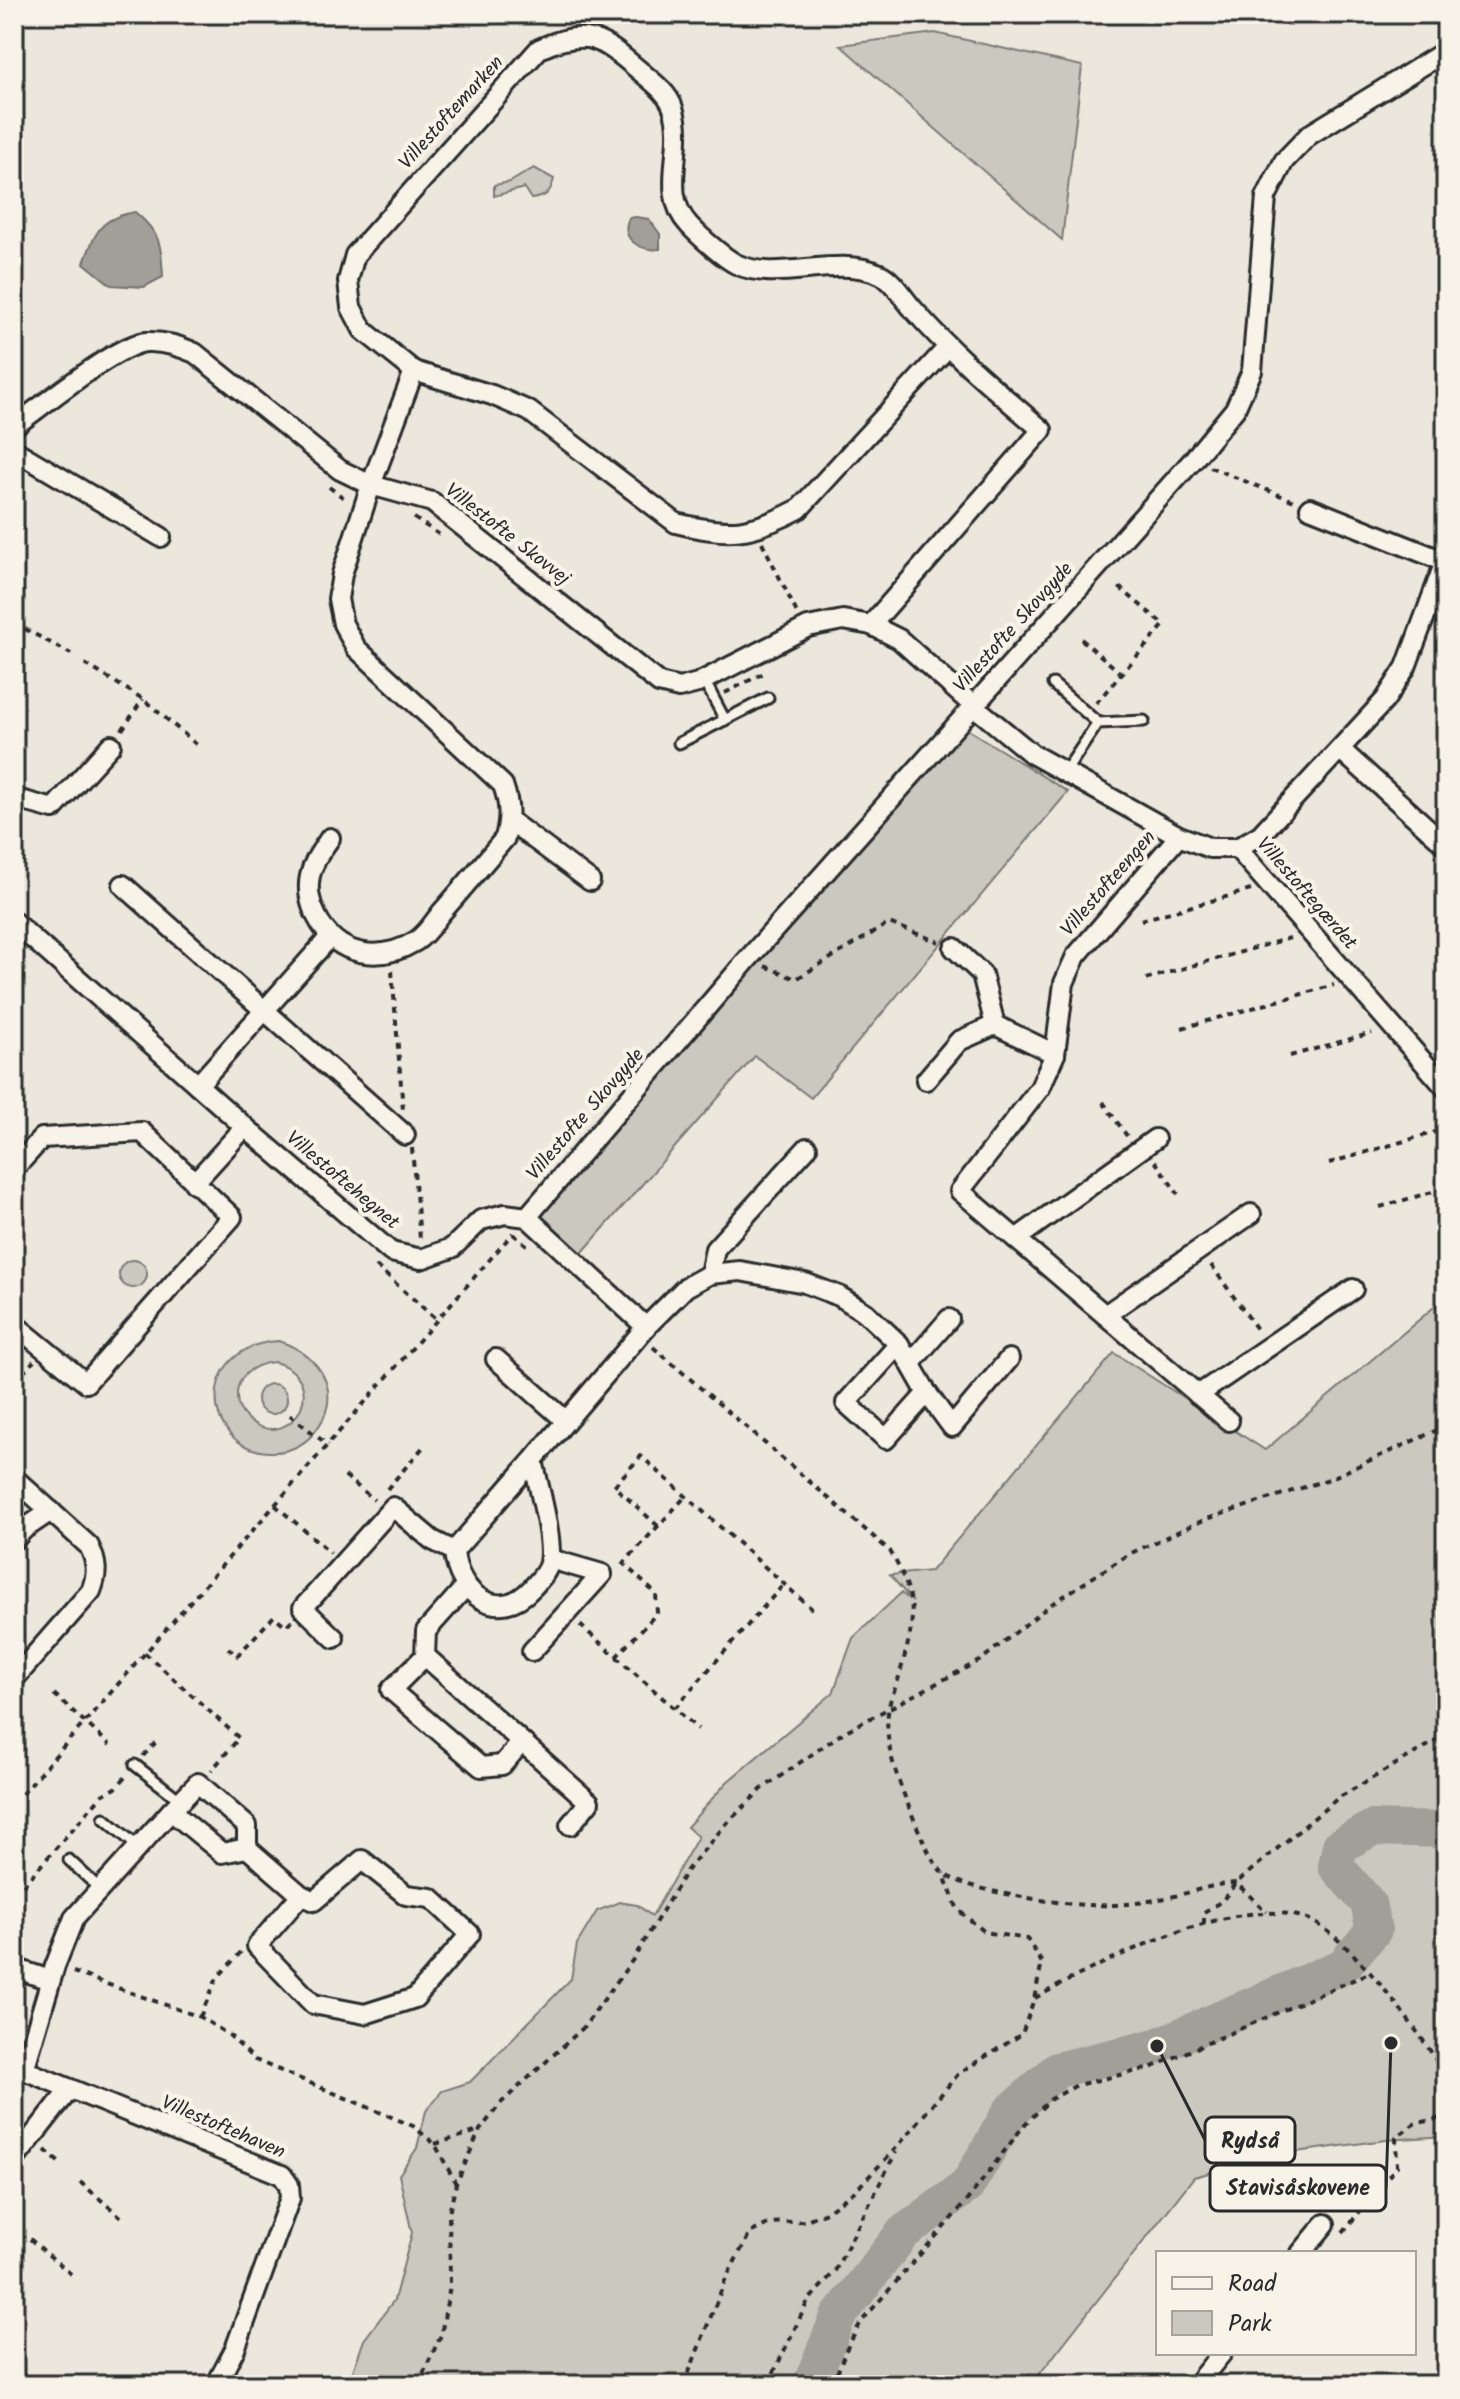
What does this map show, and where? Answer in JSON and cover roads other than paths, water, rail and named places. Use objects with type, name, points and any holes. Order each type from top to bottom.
[{"type":"street","name":"Villestoftemarken","points":[[871,625],[1042,430],[947,348],[883,275],[851,265],[762,271],[736,264],[688,225],[675,205],[676,129],[673,108],[660,89],[605,42],[563,38],[539,49],[355,255],[348,281],[351,307],[363,330],[414,371],[492,395],[529,411],[676,523],[706,531],[734,533],[767,526],[799,509],[947,348]]},
{"type":"street","name":"Villestofte Skovgyde","points":[[527,1217],[748,959],[975,707],[1235,409],[1252,371],[1266,197],[1284,161],[1309,135],[1446,51]]},
{"type":"street","name":"Villestofte Skovvej","points":[[14,426],[121,349],[144,342],[170,343],[195,353],[340,470],[371,485],[432,502],[659,683],[679,688],[704,680],[808,627],[843,620],[871,625],[899,639],[975,707]]},
{"type":"street","points":[[330,838],[316,859],[309,878],[311,905],[329,938],[349,949],[370,954],[390,953],[419,939],[505,838],[510,821],[510,804],[503,785],[356,648],[343,624],[338,599],[342,574],[371,485],[414,371]]},
{"type":"street","points":[[14,450],[161,537]]},
{"type":"street","points":[[1237,848],[1260,835],[1385,700],[1406,667],[1446,562],[1310,508]]},
{"type":"street","name":"Villestoftegærdet","points":[[975,707],[1032,754],[1179,836],[1210,848],[1237,848],[1446,1088]]},
{"type":"street","points":[[15,798],[53,809],[111,745]]},
{"type":"street","points":[[1341,750],[1446,845]]},
{"type":"street","points":[[510,821],[590,881]]},
{"type":"street","name":"Villestofteengen","points":[[1179,836],[1076,956],[1064,983],[1055,1054],[1040,1088],[960,1191],[1229,1421]]},
{"type":"street","points":[[123,885],[405,1135]]},
{"type":"street","name":"Villestoftehegnet","points":[[14,922],[391,1252],[421,1259],[452,1248],[481,1220],[505,1214],[527,1217]]},
{"type":"street","points":[[198,1085],[329,938]]},
{"type":"street","points":[[954,948],[982,974],[995,1025]]},
{"type":"street","points":[[926,1080],[959,1041],[995,1025],[1055,1054]]},
{"type":"street","points":[[194,1183],[245,1127]]},
{"type":"street","points":[[14,1169],[42,1138],[142,1132],[232,1217],[86,1383],[14,1324]]},
{"type":"street","points":[[1016,1239],[1146,1145]]},
{"type":"street","points":[[710,1274],[715,1249],[807,1148]]},
{"type":"street","points":[[1105,1315],[1251,1214]]},
{"type":"street","points":[[527,1217],[642,1331]]},
{"type":"street","points":[[533,1460],[550,1559],[547,1571],[521,1599],[505,1606],[488,1604],[457,1574],[454,1551],[642,1331],[686,1287],[710,1274],[740,1271],[805,1283],[839,1296],[866,1313],[899,1344],[927,1393],[952,1427],[1009,1359]]},
{"type":"street","points":[[1198,1395],[1353,1289]]},
{"type":"street","points":[[911,1363],[949,1319]]},
{"type":"street","points":[[899,1344],[846,1403],[886,1439],[927,1393]]},
{"type":"street","points":[[496,1359],[565,1420]]},
{"type":"street","points":[[14,1478],[89,1546],[95,1558],[96,1578],[91,1591],[14,1679]]},
{"type":"street","points":[[334,1638],[303,1608],[390,1510],[432,1540],[454,1551]]},
{"type":"street","points":[[14,1540],[24,1529],[51,1511]]},
{"type":"street","points":[[532,1651],[602,1574],[550,1559]]},
{"type":"street","points":[[466,1586],[426,1631],[425,1656],[391,1690],[481,1767],[502,1765],[522,1742]]},
{"type":"street","points":[[425,1656],[589,1802],[570,1825]]},
{"type":"street","name":"Villestoftehaven","points":[[216,2385],[235,2349],[290,2198],[289,2185],[282,2175],[19,2069],[74,1918],[198,1783],[247,1826],[247,1848]]},
{"type":"street","points":[[176,1806],[222,1853],[247,1848],[301,1895],[314,1901],[362,1860],[406,1895],[431,1898],[470,1934],[415,1998],[365,2014],[313,2004],[257,1946],[301,1895]]},
{"type":"street","points":[[14,1968],[52,1973]]},
{"type":"street","points":[[14,2160],[70,2089]]},
{"type":"street","points":[[1303,2251],[1325,2224]]},
{"type":"street","points":[[1196,2385],[1220,2355]]},
{"type":"lane","points":[[704,680],[725,720]]},
{"type":"lane","points":[[1053,684],[1098,723],[1144,721]]},
{"type":"lane","points":[[679,743],[768,698]]},
{"type":"lane","points":[[1065,772],[1098,723]]},
{"type":"lane","points":[[135,1765],[176,1806]]},
{"type":"lane","points":[[104,1818],[138,1847]]},
{"type":"lane","points":[[69,1860],[100,1889]]},
{"type":"waterway","points":[[810,2385],[838,2317],[903,2233],[967,2186],[1010,2112],[1057,2070],[1157,2046],[1343,1966],[1374,1930],[1368,1903],[1336,1866],[1340,1846],[1372,1828],[1446,1830]]},
{"type":"place","name":"Stavisåskovene","points":[[1391,2043]]},
{"type":"place","name":"Rydså","points":[[1157,2046]]}]
